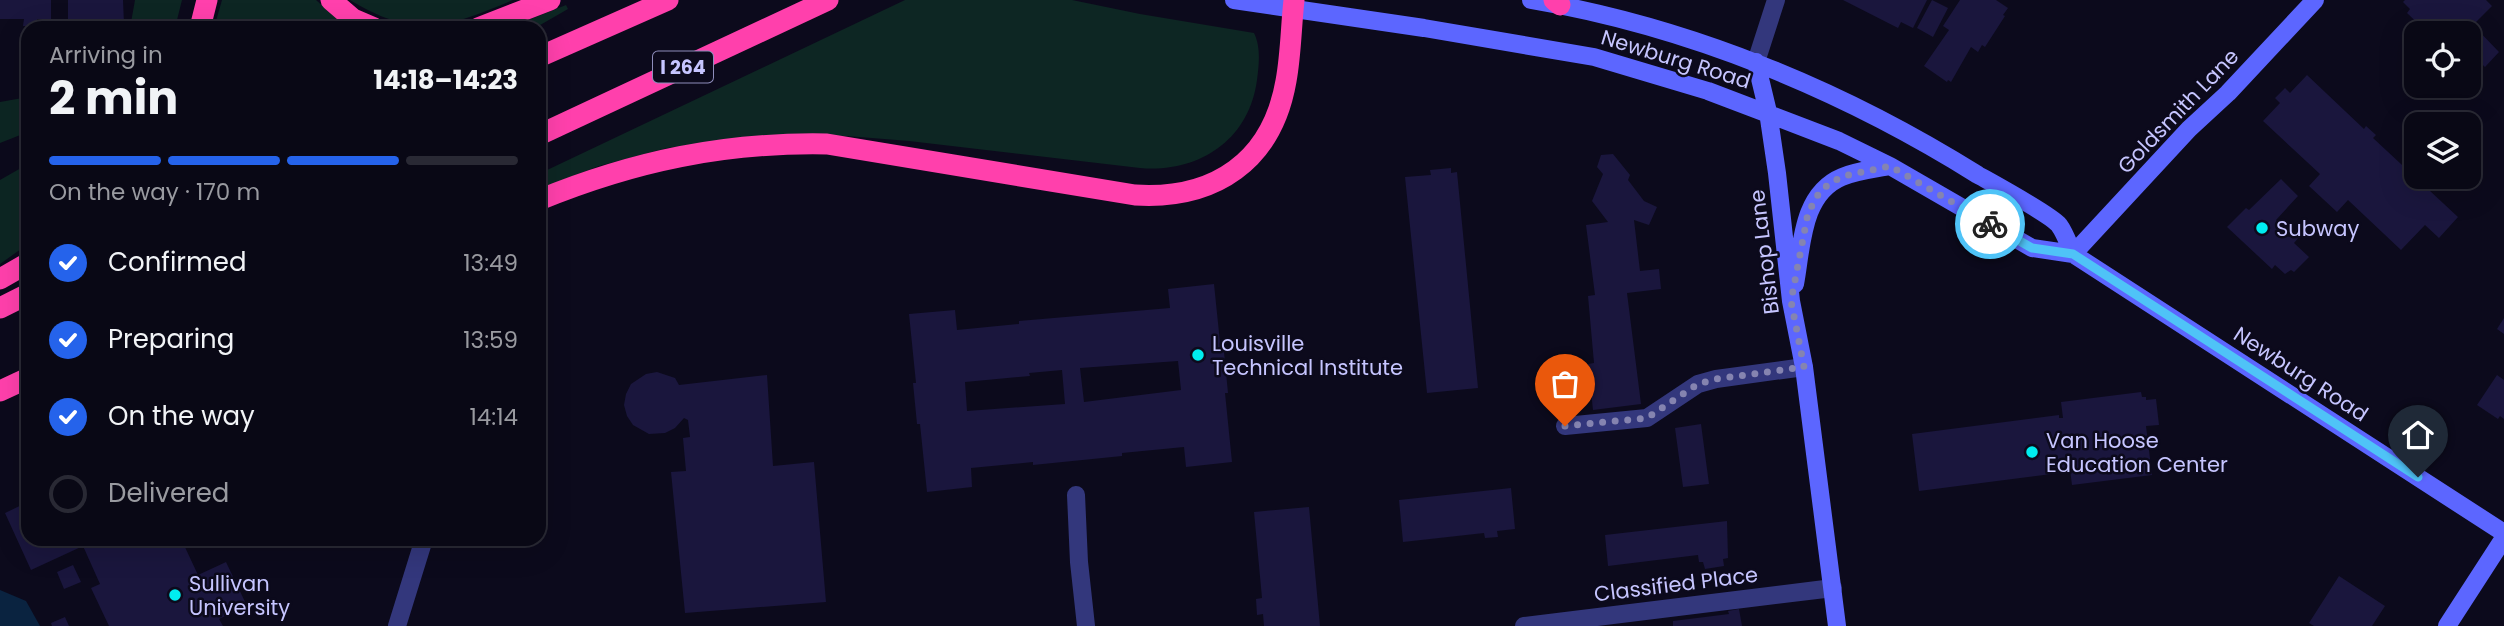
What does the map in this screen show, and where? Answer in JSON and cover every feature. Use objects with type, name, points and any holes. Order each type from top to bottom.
[{"type":"highway","points":[[202,21],[207,0]]},
{"type":"highway","points":[[331,0],[358,21]]},
{"type":"highway","points":[[496,21],[550,0]]},
{"type":"highway","points":[[546,54],[668,0]]},
{"type":"highway","name":"I 264","points":[[546,132],[828,0]]},
{"type":"highway","points":[[546,197],[583,182],[658,160],[721,148],[782,143],[827,144],[1135,195],[1187,193],[1222,179],[1256,152],[1277,115],[1286,82],[1294,5]]},
{"type":"highway","points":[[0,279],[21,267]]},
{"type":"highway","points":[[0,308],[21,298]]},
{"type":"highway","points":[[0,391],[21,381]]},
{"type":"main road","name":"Newburg Road","points":[[1234,0],[1294,5],[1594,57],[1709,91],[1839,141],[1890,166],[2032,248],[2073,254],[2504,536]]},
{"type":"main road","name":"Newburg Road","points":[[1531,0],[1557,2],[1654,28],[1756,62],[1860,107],[1943,153],[2058,224],[2073,254]]},
{"type":"main road","name":"Goldsmith Lane","points":[[2073,254],[2189,129],[2228,93],[2315,0]]},
{"type":"main road","name":"Bishop Lane","points":[[1756,62],[1768,112],[1791,301],[1804,367],[1838,626]]},
{"type":"main road","points":[[1791,301],[1808,213],[1820,191],[1844,176],[1890,166]]},
{"type":"main road","points":[[2447,626],[2504,536]]},
{"type":"street","points":[[1756,62],[1776,0]]},
{"type":"street","points":[[1565,426],[1647,418],[1698,384],[1804,367]]},
{"type":"street","points":[[1076,495],[1079,562],[1086,626]]},
{"type":"street","points":[[397,626],[422,546]]},
{"type":"street","name":"Classified Place","points":[[1524,626],[1833,588]]},
{"type":"green space","points":[[135,0],[182,0],[177,21],[131,21]]},
{"type":"green space","points":[[222,0],[316,0],[340,21],[216,21]]},
{"type":"green space","points":[[350,0],[513,0],[456,21],[397,21]]},
{"type":"green space","points":[[905,0],[1072,0],[1254,33],[1258,44],[1257,80],[1244,120],[1232,136],[1217,149],[1182,165],[1140,168],[909,141],[847,136],[765,135],[667,148],[599,166],[546,186],[546,171]]},
{"type":"green space","points":[[566,5],[568,9],[546,22],[526,21]]},
{"type":"green space","points":[[21,98],[21,135],[0,143],[0,102]]},
{"type":"green space","points":[[21,168],[21,249],[0,264],[0,180]]},
{"type":"water","points":[[0,590],[26,601],[40,626],[0,626]]},
{"type":"building","points":[[0,0],[51,0],[51,20],[0,19]]},
{"type":"building","points":[[68,0],[123,0],[124,21],[68,21]]},
{"type":"building","points":[[1843,0],[1927,0],[1913,28],[1901,22],[1898,28]]},
{"type":"building","points":[[1932,0],[1948,8],[1933,37],[1917,28]]},
{"type":"building","points":[[1960,0],[1996,0],[2008,8],[1985,47],[1982,45],[1978,52],[1971,47],[1951,82],[1947,82],[1924,66],[1949,30],[1943,26]]},
{"type":"building","points":[[2486,0],[2492,6],[2477,21],[2415,21],[2407,13],[2410,9],[2403,2]]},
{"type":"building","points":[[2481,33],[2499,52],[2485,67],[2481,63]]},
{"type":"building","points":[[2307,75],[2364,129],[2366,126],[2376,135],[2373,138],[2404,167],[2404,189],[2428,189],[2458,217],[2439,238],[2425,225],[2401,250],[2348,200],[2337,212],[2309,186],[2320,174],[2263,121],[2280,103],[2275,98],[2285,88],[2290,93]]},
{"type":"building","points":[[1613,154],[1630,175],[1628,180],[1644,201],[1657,207],[1649,225],[1634,220],[1640,271],[1659,269],[1661,289],[1627,293],[1641,404],[1593,410],[1588,364],[1594,363],[1588,296],[1595,295],[1586,225],[1608,222],[1592,201],[1603,174],[1597,167],[1601,155]]},
{"type":"building","points":[[1451,168],[1451,173],[1457,172],[1478,388],[1427,393],[1405,177],[1431,175],[1430,170]]},
{"type":"building","points":[[2281,179],[2298,196],[2276,220],[2290,232],[2286,235],[2289,237],[2295,232],[2300,236],[2294,243],[2309,257],[2294,272],[2291,270],[2285,274],[2275,265],[2272,269],[2227,227]]},
{"type":"building","points":[[1214,284],[1221,352],[1224,352],[1232,462],[1186,467],[1184,447],[1122,453],[1122,456],[1033,465],[1033,462],[971,468],[972,487],[927,492],[920,424],[917,424],[909,314],[955,310],[957,330],[1019,324],[1019,321],[1170,308],[1168,289]],"holes":[[[1178,361],[1181,390],[1084,402],[1080,368]],[[1062,370],[1065,404],[967,411],[965,382]]]},
{"type":"building","points":[[2504,318],[2504,334],[2497,329]]},
{"type":"building","points":[[657,372],[675,378],[679,385],[767,375],[773,466],[814,462],[826,602],[685,613],[671,472],[686,471],[683,438],[690,437],[688,420],[684,418],[675,428],[665,433],[649,434],[633,425],[624,405],[631,384],[646,374]]},
{"type":"building","points":[[2497,375],[2504,380],[2504,419],[2500,416],[2498,419],[2477,405]]},
{"type":"building","name":"Van Hoose Education Center","points":[[2141,392],[2146,400],[2156,399],[2159,425],[2146,426],[2152,475],[2072,485],[2070,470],[2067,470],[1919,491],[1912,434],[2059,415],[2059,418],[2063,418],[2061,402]]},
{"type":"building","points":[[1701,424],[1709,484],[1683,487],[1675,428]]},
{"type":"building","points":[[1511,488],[1515,529],[1497,531],[1498,537],[1485,538],[1484,533],[1403,542],[1399,500]]},
{"type":"building","points":[[21,505],[21,546],[83,546],[31,570],[5,513]]},
{"type":"building","points":[[1309,507],[1320,626],[1264,626],[1263,614],[1257,615],[1256,599],[1262,598],[1254,512]]},
{"type":"building","points":[[1727,521],[1728,558],[1723,559],[1724,566],[1705,569],[1703,562],[1699,562],[1698,555],[1608,566],[1605,535]]},
{"type":"building","points":[[83,546],[184,546],[198,575],[226,562],[247,606],[219,619],[223,626],[109,626],[91,588],[100,584]]},
{"type":"building","points":[[73,565],[81,582],[64,589],[57,572]]},
{"type":"building","points":[[2339,576],[2385,606],[2372,626],[2314,626],[2309,623]]},
{"type":"building","points":[[1739,609],[1742,626],[1673,626],[1673,621],[1729,614],[1728,611]]},
{"type":"building","points":[[65,617],[69,626],[52,626],[51,623]]},
{"type":"way so far","points":[[1565,426],[1647,418],[1660,412],[1698,384],[1804,367],[1791,301],[1808,213],[1820,191],[1844,176],[1890,166],[1990,224]]},
{"type":"place","name":"Subway","points":[[2262,228]]},
{"type":"place","name":"Louisville Technical Institute","points":[[1198,355]]},
{"type":"place","name":"Van Hoose Education Center","points":[[2032,452]]},
{"type":"place","name":"Sullivan University","points":[[175,595]]},
{"type":"route","points":[[1990,224],[2032,248],[2073,254],[2418,477]]}]
